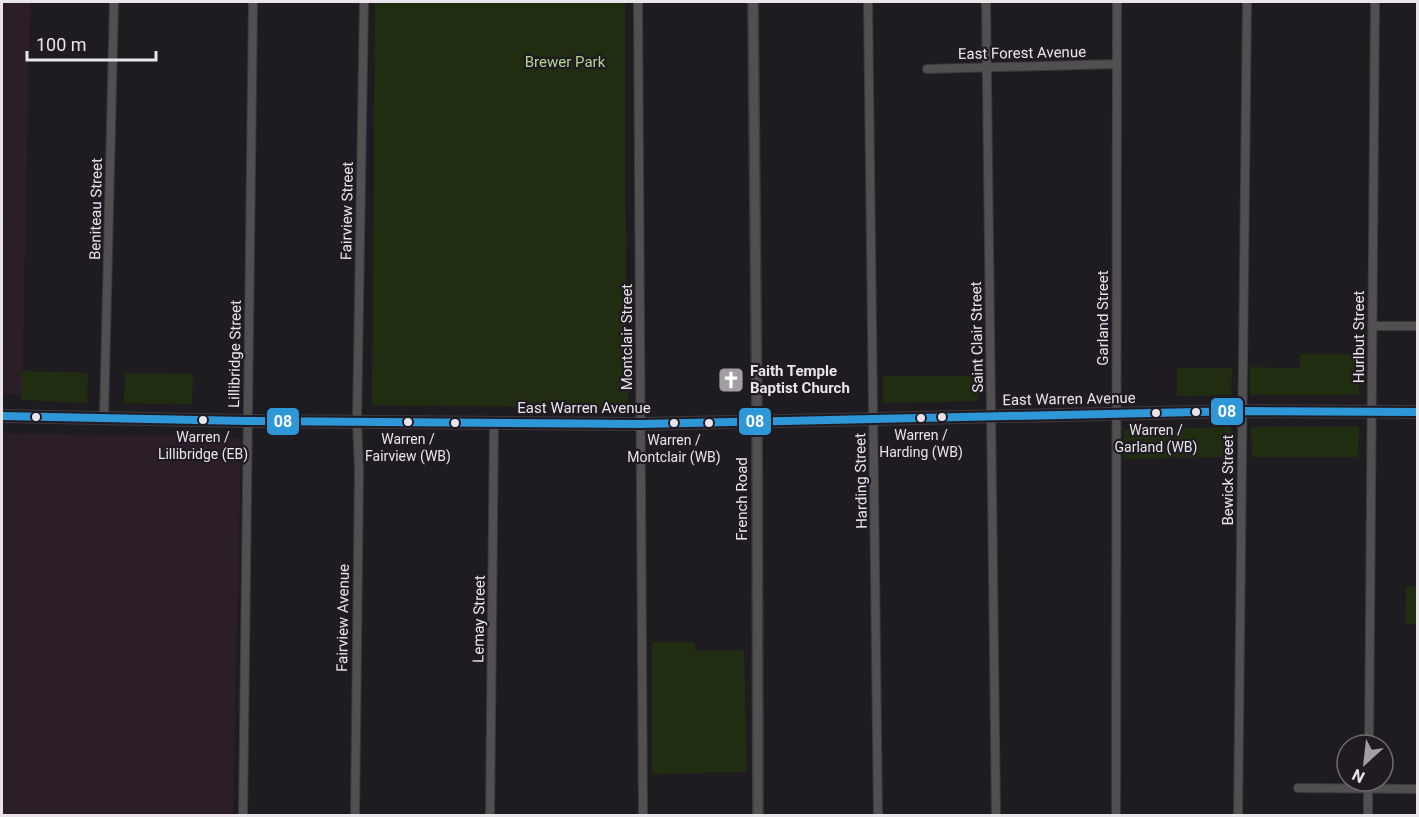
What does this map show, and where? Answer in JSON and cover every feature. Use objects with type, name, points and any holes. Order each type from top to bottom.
[{"type":"main road","name":"East Warren Avenue","points":[[2,416],[247,421],[640,423],[1242,411],[1418,412]]},
{"type":"street","name":"Beniteau Street","points":[[104,417],[114,2]]},
{"type":"street","name":"Lillibridge Street","points":[[243,816],[253,2]]},
{"type":"street","name":"Fairview Street","points":[[357,421],[364,2]]},
{"type":"street","name":"Montclair Street","points":[[638,2],[643,816]]},
{"type":"street","name":"French Road","points":[[753,2],[758,816]]},
{"type":"street","name":"Harding Street","points":[[868,2],[879,816]]},
{"type":"street","name":"Saint Clair Street","points":[[986,2],[996,816]]},
{"type":"street","name":"Garland Street","points":[[1116,816],[1117,2]]},
{"type":"street","name":"Bewick Street","points":[[1238,816],[1247,2]]},
{"type":"street","name":"Hurlbut Street","points":[[1369,733],[1375,2]]},
{"type":"street","name":"East Forest Avenue","points":[[927,69],[1117,64]]},
{"type":"street","points":[[1372,326],[1418,326]]},
{"type":"street","name":"Fairview Avenue","points":[[355,816],[359,471],[357,421]]},
{"type":"street","name":"Lemay Street","points":[[490,816],[494,423]]},
{"type":"street","points":[[1298,788],[1335,786]]},
{"type":"street","points":[[1395,787],[1418,789]]},
{"type":"street","points":[[1368,793],[1368,816]]},
{"type":"shaded area","points":[[2,2],[30,2],[22,395],[2,394]]},
{"type":"shaded area","points":[[2,433],[241,438],[233,815],[2,815]]},
{"type":"green space","name":"Brewer Park","points":[[375,2],[625,2],[628,408],[372,405]]},
{"type":"green space","points":[[1300,354],[1359,354],[1359,395],[1250,395],[1250,367],[1300,368]]},
{"type":"green space","points":[[1177,368],[1232,368],[1231,395],[1177,396]]},
{"type":"green space","points":[[22,371],[88,373],[87,403],[21,400]]},
{"type":"green space","points":[[125,373],[193,374],[192,404],[124,403]]},
{"type":"green space","points":[[883,376],[979,376],[978,401],[883,403]]},
{"type":"green space","points":[[1231,427],[1231,457],[1124,459],[1124,430]]},
{"type":"green space","points":[[1251,427],[1359,427],[1358,457],[1252,457]]},
{"type":"green space","points":[[1406,587],[1417,587],[1417,624],[1405,624]]},
{"type":"green space","points":[[652,642],[694,642],[695,651],[744,650],[747,772],[652,774]]},
{"type":"transit line","name":"08","points":[[2,416],[247,421],[641,424],[1242,411],[1418,412]]},
{"type":"place","name":"Faith Temple Baptist Church","points":[[731,380]]},
{"type":"place","name":"Warren / Garland (WB)","points":[[1156,413]]},
{"type":"place","name":"Warren / Harding (WB)","points":[[921,418]]},
{"type":"place","name":"Warren / Lillibridge (EB)","points":[[203,420]]},
{"type":"place","name":"Warren / Fairview (WB)","points":[[408,422]]},
{"type":"place","name":"Warren / Montclair (WB)","points":[[674,423]]}]
